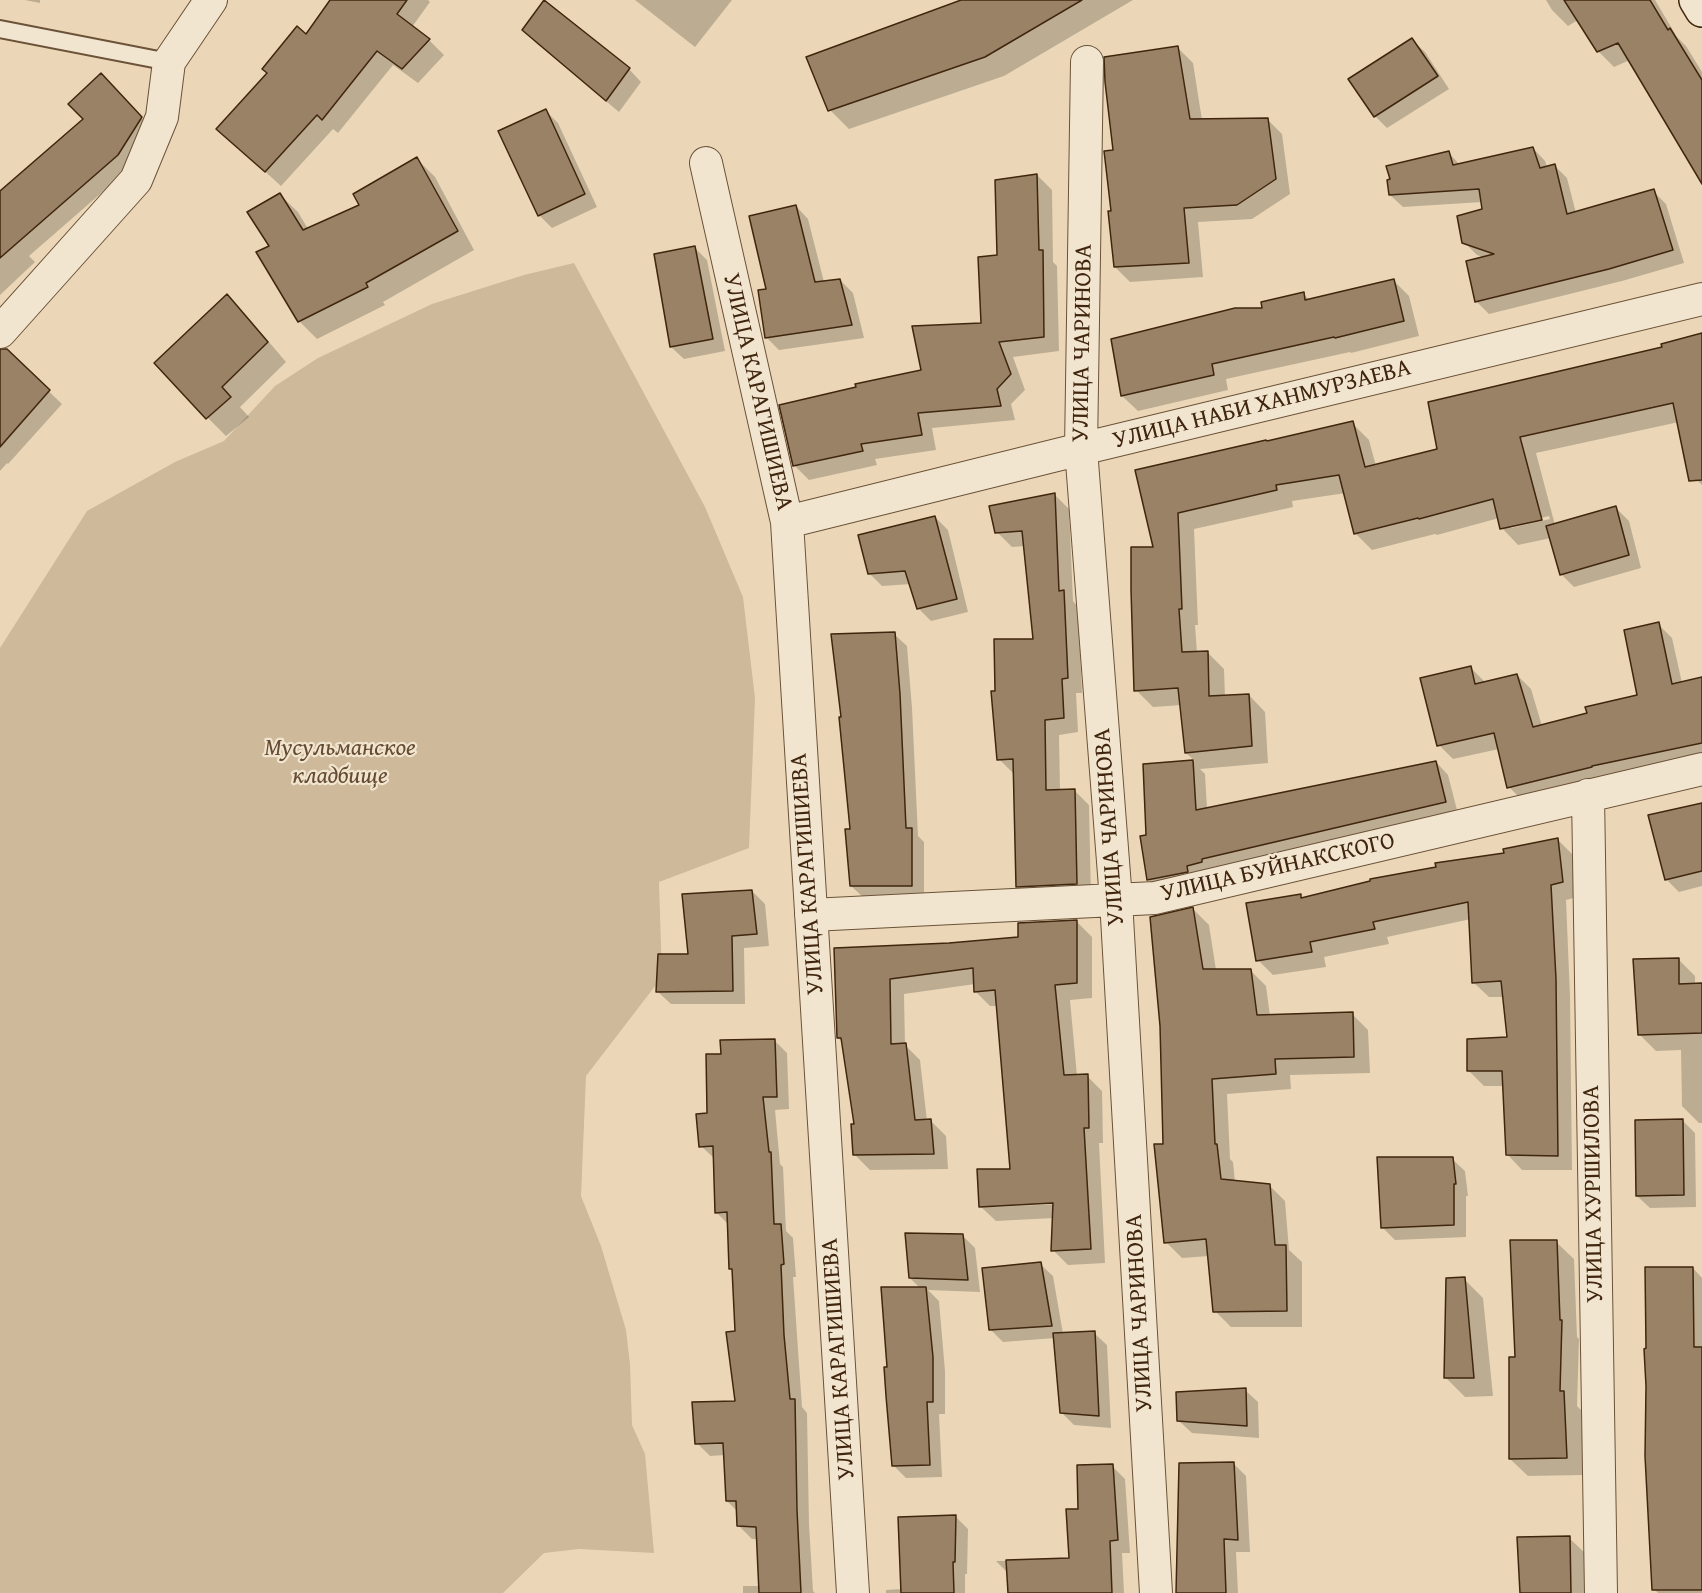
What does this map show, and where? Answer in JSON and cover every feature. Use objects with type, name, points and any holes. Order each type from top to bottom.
[{"type":"main road","points":[[1696,0],[1702,10]]},
{"type":"street","points":[[0,332],[136,180],[162,117],[170,62],[211,0]]},
{"type":"street","name":"УЛИЦА ЧАРИНОВА","points":[[1087,62],[1081,449],[1116,900],[1156,1593]]},
{"type":"street","name":"УЛИЦА КАРАГИШИЕВА","points":[[706,163],[786,522],[853,1593]]},
{"type":"street","name":"УЛИЦА НАБИ ХАНМУРЗАЕВА","points":[[786,522],[1702,299]]},
{"type":"street","name":"УЛИЦА БУЙНАКСКОГО","points":[[811,915],[1155,898],[1702,769]]},
{"type":"street","name":"УЛИЦА ХУРШИЛОВА","points":[[1588,795],[1601,1593]]},
{"type":"lane","points":[[0,29],[170,62]]},
{"type":"green space","name":"Мусульманское кладбище","points":[[574,263],[705,507],[743,597],[755,698],[749,848],[659,882],[662,977],[586,1076],[581,1196],[601,1246],[626,1330],[630,1364],[632,1425],[645,1454],[654,1553],[579,1549],[544,1553],[503,1593],[0,1593],[0,648],[87,511],[175,462],[224,441],[275,386],[318,358],[432,304],[524,275]]},
{"type":"building","points":[[330,0],[407,0],[397,14],[430,39],[402,69],[377,51],[322,120],[317,115],[265,172],[216,129],[267,73],[262,69],[297,26],[306,34]]},
{"type":"building","points":[[544,0],[630,68],[606,101],[522,30]]},
{"type":"building","points":[[961,0],[1082,0],[985,57],[828,111],[806,57]]},
{"type":"building","points":[[1564,0],[1650,0],[1702,80],[1702,184],[1618,43],[1597,52]]},
{"type":"building","points":[[1412,38],[1438,76],[1374,117],[1348,79]]},
{"type":"building","points":[[1178,46],[1190,119],[1268,118],[1276,179],[1237,205],[1184,208],[1189,263],[1114,267],[1108,211],[1111,211],[1104,151],[1113,150],[1104,57]]},
{"type":"building","points":[[101,73],[142,117],[118,155],[0,258],[0,191],[83,119],[68,104]]},
{"type":"building","points":[[546,109],[585,194],[538,216],[498,131]]},
{"type":"building","points":[[1533,147],[1540,168],[1555,164],[1567,214],[1654,189],[1673,250],[1609,269],[1475,302],[1466,261],[1494,254],[1462,243],[1457,216],[1482,209],[1479,189],[1389,195],[1387,180],[1390,179],[1386,166],[1449,151],[1453,165]]},
{"type":"building","points":[[417,157],[458,231],[366,283],[368,287],[298,322],[256,252],[269,246],[247,212],[280,193],[303,230],[359,205],[353,194]]},
{"type":"building","points":[[1037,174],[1039,250],[1043,250],[1044,337],[999,342],[1011,374],[997,389],[1001,406],[918,413],[922,435],[861,444],[863,451],[793,466],[779,405],[856,387],[855,384],[921,370],[912,326],[981,323],[978,257],[997,255],[995,180]]},
{"type":"building","points":[[796,205],[815,282],[840,279],[852,325],[765,338],[758,290],[766,289],[749,216]]},
{"type":"building","points":[[695,246],[713,339],[670,347],[654,254]]},
{"type":"building","points":[[1394,279],[1404,321],[1212,364],[1214,375],[1121,396],[1111,339],[1235,308],[1262,308],[1261,302],[1304,292],[1305,300]]},
{"type":"building","points":[[227,294],[268,342],[222,387],[231,397],[206,419],[154,363]]},
{"type":"building","points":[[1702,333],[1702,480],[1689,481],[1673,403],[1520,437],[1542,520],[1500,529],[1493,499],[1354,534],[1339,475],[1276,485],[1277,490],[1178,513],[1182,652],[1208,651],[1209,696],[1249,694],[1252,746],[1185,753],[1178,688],[1134,691],[1131,547],[1153,547],[1135,470],[1353,421],[1365,467],[1437,449],[1428,402],[1662,347],[1661,344]]},
{"type":"building","points":[[0,349],[7,349],[50,390],[0,447]]},
{"type":"building","points":[[1055,493],[1059,591],[1064,590],[1068,678],[1062,679],[1064,718],[1045,720],[1046,790],[1075,789],[1077,884],[1016,887],[1013,759],[997,760],[991,691],[995,691],[994,639],[1033,639],[1022,531],[995,533],[989,506]]},
{"type":"building","points":[[1616,506],[1629,555],[1560,575],[1546,526]]},
{"type":"building","points":[[935,516],[957,599],[917,609],[905,571],[868,574],[858,535]]},
{"type":"building","points":[[1659,622],[1672,684],[1702,677],[1702,743],[1592,766],[1507,788],[1494,733],[1437,746],[1420,678],[1471,666],[1475,684],[1517,674],[1533,727],[1587,713],[1585,707],[1637,695],[1624,630]]},
{"type":"building","points":[[895,632],[906,828],[912,828],[912,886],[850,886],[845,829],[850,829],[839,717],[841,717],[831,634]]},
{"type":"building","points":[[1193,760],[1196,810],[1436,761],[1446,802],[1202,859],[1202,862],[1187,866],[1188,872],[1147,880],[1140,836],[1146,835],[1143,764]]},
{"type":"building","points":[[1702,803],[1702,871],[1665,880],[1648,815]]},
{"type":"building","points":[[1558,838],[1563,882],[1551,885],[1556,979],[1558,1156],[1506,1155],[1502,1071],[1467,1071],[1467,1039],[1507,1037],[1501,981],[1472,983],[1468,902],[1373,922],[1375,929],[1310,942],[1312,952],[1256,961],[1246,903],[1301,894],[1301,898],[1370,881],[1370,879],[1436,867],[1435,863],[1504,853],[1503,849]]},
{"type":"building","points":[[752,890],[757,934],[732,936],[733,991],[656,992],[658,954],[688,954],[682,894]]},
{"type":"building","points":[[1193,907],[1203,969],[1251,969],[1257,1015],[1353,1012],[1354,1057],[1275,1059],[1276,1074],[1212,1079],[1215,1144],[1217,1144],[1221,1179],[1270,1184],[1275,1245],[1286,1245],[1287,1311],[1213,1312],[1206,1239],[1164,1243],[1154,1144],[1163,1144],[1160,1026],[1150,917]]},
{"type":"building","points":[[1077,920],[1077,983],[1055,985],[1064,1075],[1088,1074],[1089,1128],[1084,1128],[1091,1249],[1051,1251],[1053,1203],[979,1207],[977,1169],[1010,1169],[995,990],[974,992],[973,968],[890,979],[891,1044],[906,1043],[915,1120],[931,1119],[934,1154],[853,1155],[851,1124],[854,1124],[841,1038],[837,1038],[834,948],[949,943],[1018,937],[1018,923]]},
{"type":"building","points":[[1679,958],[1679,984],[1702,983],[1702,1033],[1638,1035],[1633,959]]},
{"type":"building","points":[[775,1039],[777,1097],[763,1097],[769,1152],[771,1152],[774,1224],[781,1224],[784,1264],[781,1265],[784,1335],[790,1399],[795,1399],[801,1593],[759,1593],[756,1527],[737,1526],[736,1501],[726,1501],[723,1443],[695,1444],[692,1402],[735,1401],[726,1332],[735,1331],[732,1269],[729,1269],[727,1212],[715,1213],[713,1146],[699,1147],[696,1114],[707,1113],[706,1054],[721,1054],[720,1040]]},
{"type":"building","points":[[1683,1119],[1684,1195],[1636,1196],[1635,1120]]},
{"type":"building","points":[[1377,1157],[1453,1157],[1456,1184],[1454,1184],[1454,1225],[1381,1228]]},
{"type":"building","points":[[905,1233],[963,1234],[968,1280],[909,1278]]},
{"type":"building","points":[[1510,1240],[1557,1240],[1560,1320],[1562,1320],[1560,1391],[1564,1391],[1567,1458],[1509,1459],[1509,1357],[1515,1357]]},
{"type":"building","points":[[1041,1262],[1052,1326],[989,1330],[982,1268]]},
{"type":"building","points":[[1645,1267],[1693,1267],[1694,1347],[1702,1347],[1702,1590],[1652,1590],[1645,1456]]},
{"type":"building","points":[[1465,1277],[1474,1378],[1444,1378],[1446,1278]]},
{"type":"building","points":[[881,1287],[926,1287],[933,1357],[933,1402],[927,1402],[930,1465],[892,1466],[884,1367],[887,1367]]},
{"type":"building","points":[[1095,1331],[1099,1416],[1060,1413],[1053,1333]]},
{"type":"building","points":[[1246,1388],[1247,1426],[1177,1421],[1176,1392]]},
{"type":"building","points":[[1234,1462],[1238,1540],[1224,1539],[1226,1593],[1176,1593],[1179,1463]]},
{"type":"building","points":[[1113,1464],[1118,1540],[1110,1541],[1112,1593],[1008,1593],[1006,1560],[1069,1558],[1066,1509],[1078,1509],[1077,1465]]},
{"type":"building","points":[[956,1515],[954,1593],[901,1593],[898,1517]]},
{"type":"building","points":[[1570,1536],[1571,1593],[1520,1593],[1517,1537]]}]
